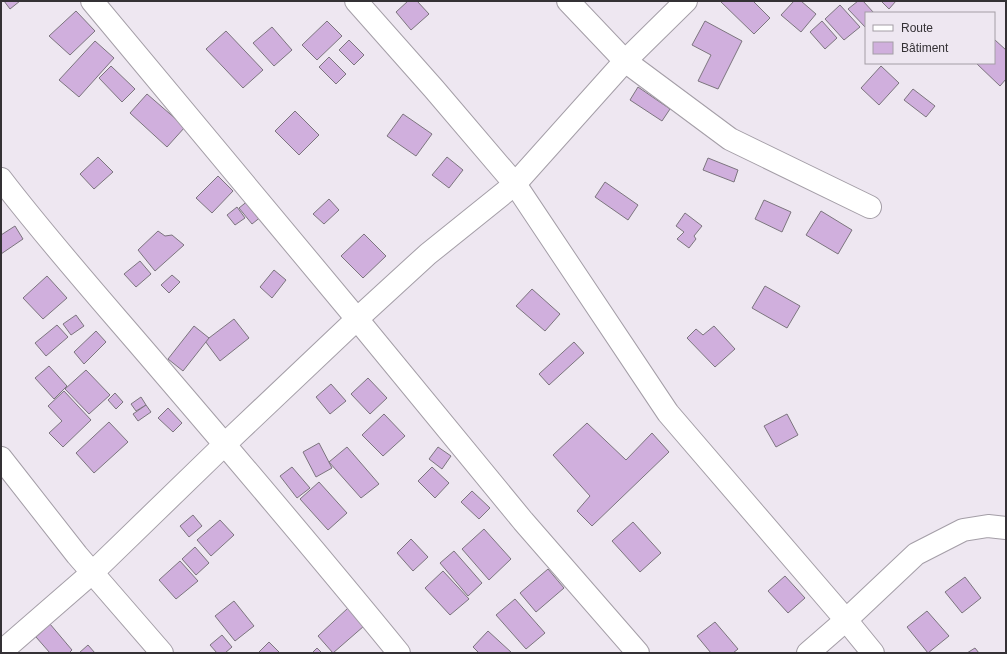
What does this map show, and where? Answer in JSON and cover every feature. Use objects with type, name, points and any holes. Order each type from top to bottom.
[{"type":"street","points":[[92,1],[357,319],[522,521],[638,653]]},
{"type":"street","points":[[356,1],[515,184],[668,413],[873,653]]},
{"type":"street","points":[[568,1],[625,61],[730,138],[870,207]]},
{"type":"street","points":[[1,652],[93,572],[225,444],[428,254],[515,184],[625,61],[686,1]]},
{"type":"street","points":[[1,179],[32,219],[225,444],[399,653]]},
{"type":"street","points":[[1,458],[77,555],[162,653]]},
{"type":"street","points":[[808,653],[846,620],[916,554],[963,530],[988,526],[1006,528]]},
{"type":"building","points":[[4,1],[20,1],[10,9]]},
{"type":"building","points":[[408,1],[417,1],[429,14],[411,30],[396,12]]},
{"type":"building","points":[[720,1],[753,1],[770,18],[754,34]]},
{"type":"building","points":[[794,1],[801,1],[816,14],[801,32],[781,15]]},
{"type":"building","points":[[858,1],[863,1],[873,12],[865,12],[865,27],[848,9]]},
{"type":"building","points":[[881,1],[896,1],[889,9]]},
{"type":"building","points":[[840,5],[860,27],[844,40],[825,19]]},
{"type":"building","points":[[76,11],[95,31],[70,55],[49,36]]},
{"type":"building","points":[[327,21],[342,36],[317,60],[302,45]]},
{"type":"building","points":[[705,21],[742,41],[718,89],[698,81],[711,55],[692,45]]},
{"type":"building","points":[[822,21],[837,38],[825,49],[810,32]]},
{"type":"building","points":[[272,27],[292,50],[274,66],[253,43]]},
{"type":"building","points":[[226,31],[263,70],[243,88],[206,49]]},
{"type":"building","points":[[349,40],[364,55],[354,65],[339,50]]},
{"type":"building","points":[[995,40],[1006,50],[1006,79],[1000,86],[977,64],[995,64]]},
{"type":"building","points":[[95,41],[114,58],[79,97],[59,80]]},
{"type":"building","points":[[329,57],[346,74],[336,84],[319,67]]},
{"type":"building","points":[[111,66],[135,89],[122,102],[99,78]]},
{"type":"building","points":[[881,66],[899,83],[879,105],[861,88]]},
{"type":"building","points":[[638,87],[670,109],[662,121],[630,100]]},
{"type":"building","points":[[913,89],[935,106],[926,117],[904,100]]},
{"type":"building","points":[[147,94],[185,127],[167,147],[130,113]]},
{"type":"building","points":[[295,111],[319,135],[299,155],[275,131]]},
{"type":"building","points":[[403,114],[432,134],[416,156],[387,136]]},
{"type":"building","points":[[98,157],[113,172],[94,189],[80,174]]},
{"type":"building","points":[[447,157],[463,170],[449,188],[432,175]]},
{"type":"building","points":[[708,158],[738,170],[734,182],[703,170]]},
{"type":"building","points":[[218,176],[233,191],[212,213],[196,198]]},
{"type":"building","points":[[605,182],[638,205],[628,220],[595,197]]},
{"type":"building","points":[[329,199],[339,210],[324,224],[313,214]]},
{"type":"building","points":[[249,200],[262,216],[252,224],[239,208]]},
{"type":"building","points":[[764,200],[791,212],[782,232],[755,219]]},
{"type":"building","points":[[237,207],[245,218],[235,225],[227,215]]},
{"type":"building","points":[[821,211],[852,230],[838,254],[806,235]]},
{"type":"building","points":[[685,213],[702,226],[694,236],[696,239],[689,248],[677,239],[684,232],[676,226]]},
{"type":"building","points":[[15,226],[23,239],[1,254],[1,235]]},
{"type":"building","points":[[158,231],[165,236],[172,235],[184,245],[155,271],[138,250]]},
{"type":"building","points":[[364,234],[386,256],[363,278],[341,256]]},
{"type":"building","points":[[140,261],[151,274],[136,287],[124,274]]},
{"type":"building","points":[[274,270],[286,280],[272,298],[260,287]]},
{"type":"building","points":[[172,275],[180,282],[169,293],[161,285]]},
{"type":"building","points":[[47,276],[67,298],[43,319],[23,298]]},
{"type":"building","points":[[765,286],[800,306],[787,328],[752,308]]},
{"type":"building","points":[[532,289],[560,314],[545,331],[516,306]]},
{"type":"building","points":[[76,315],[84,326],[71,335],[63,324]]},
{"type":"building","points":[[234,319],[249,338],[220,361],[205,341]]},
{"type":"building","points":[[57,325],[68,337],[46,356],[35,343]]},
{"type":"building","points":[[194,326],[209,338],[183,371],[168,359]]},
{"type":"building","points":[[714,326],[735,349],[715,367],[687,338],[696,329],[703,335]]},
{"type":"building","points":[[96,331],[106,342],[84,364],[74,352]]},
{"type":"building","points":[[574,342],[584,353],[549,385],[539,374]]},
{"type":"building","points":[[49,366],[67,386],[54,399],[35,378]]},
{"type":"building","points":[[86,370],[110,395],[89,414],[65,389]]},
{"type":"building","points":[[368,378],[387,398],[370,414],[351,394]]},
{"type":"building","points":[[331,384],[346,401],[330,414],[316,397]]},
{"type":"building","points":[[64,391],[91,420],[63,447],[49,433],[62,421],[48,406]]},
{"type":"building","points":[[115,393],[123,402],[116,409],[108,400]]},
{"type":"building","points":[[141,397],[146,405],[136,411],[131,404]]},
{"type":"building","points":[[146,405],[151,412],[138,421],[133,414]]},
{"type":"building","points":[[168,408],[182,423],[173,432],[158,418]]},
{"type":"building","points":[[384,414],[405,436],[383,456],[362,435]]},
{"type":"building","points":[[787,414],[798,435],[776,447],[764,426]]},
{"type":"building","points":[[109,422],[128,442],[94,473],[76,453]]},
{"type":"building","points":[[587,423],[626,460],[652,433],[669,452],[592,526],[577,511],[590,496],[553,455]]},
{"type":"building","points":[[319,443],[332,468],[316,477],[303,452]]},
{"type":"building","points":[[347,447],[379,484],[361,498],[329,462]]},
{"type":"building","points":[[438,447],[451,456],[442,469],[429,459]]},
{"type":"building","points":[[292,467],[310,488],[297,498],[280,476]]},
{"type":"building","points":[[432,467],[449,483],[435,498],[418,481]]},
{"type":"building","points":[[319,482],[347,513],[328,530],[300,499]]},
{"type":"building","points":[[472,491],[490,508],[479,519],[461,502]]},
{"type":"building","points":[[193,515],[202,526],[189,537],[180,526]]},
{"type":"building","points":[[220,520],[234,535],[211,556],[197,540]]},
{"type":"building","points":[[633,522],[661,553],[640,572],[612,541]]},
{"type":"building","points":[[484,529],[511,559],[489,580],[462,549]]},
{"type":"building","points":[[411,539],[428,557],[413,571],[397,553]]},
{"type":"building","points":[[195,547],[209,563],[196,575],[182,559]]},
{"type":"building","points":[[454,551],[482,583],[468,596],[440,563]]},
{"type":"building","points":[[180,561],[198,581],[176,599],[159,580]]},
{"type":"building","points":[[548,569],[564,588],[536,612],[520,593]]},
{"type":"building","points":[[443,571],[469,599],[450,615],[425,588]]},
{"type":"building","points":[[785,576],[805,598],[788,613],[768,591]]},
{"type":"building","points":[[965,577],[981,598],[962,613],[945,592]]},
{"type":"building","points":[[515,599],[545,633],[526,649],[496,615]]},
{"type":"building","points":[[234,601],[254,626],[235,641],[215,616]]},
{"type":"building","points":[[348,608],[364,626],[333,653],[318,636]]},
{"type":"building","points":[[927,611],[949,636],[928,653],[907,627]]},
{"type":"building","points":[[715,622],[738,649],[733,653],[711,653],[697,636]]},
{"type":"building","points":[[50,624],[72,650],[69,653],[50,653],[36,637]]},
{"type":"building","points":[[488,631],[512,653],[479,653],[473,647]]},
{"type":"building","points":[[222,635],[232,647],[225,653],[217,653],[210,645]]},
{"type":"building","points":[[269,642],[280,653],[258,653]]},
{"type":"building","points":[[88,645],[95,653],[79,653]]},
{"type":"building","points":[[317,648],[322,653],[312,653]]},
{"type":"building","points":[[975,648],[979,653],[967,653]]}]
